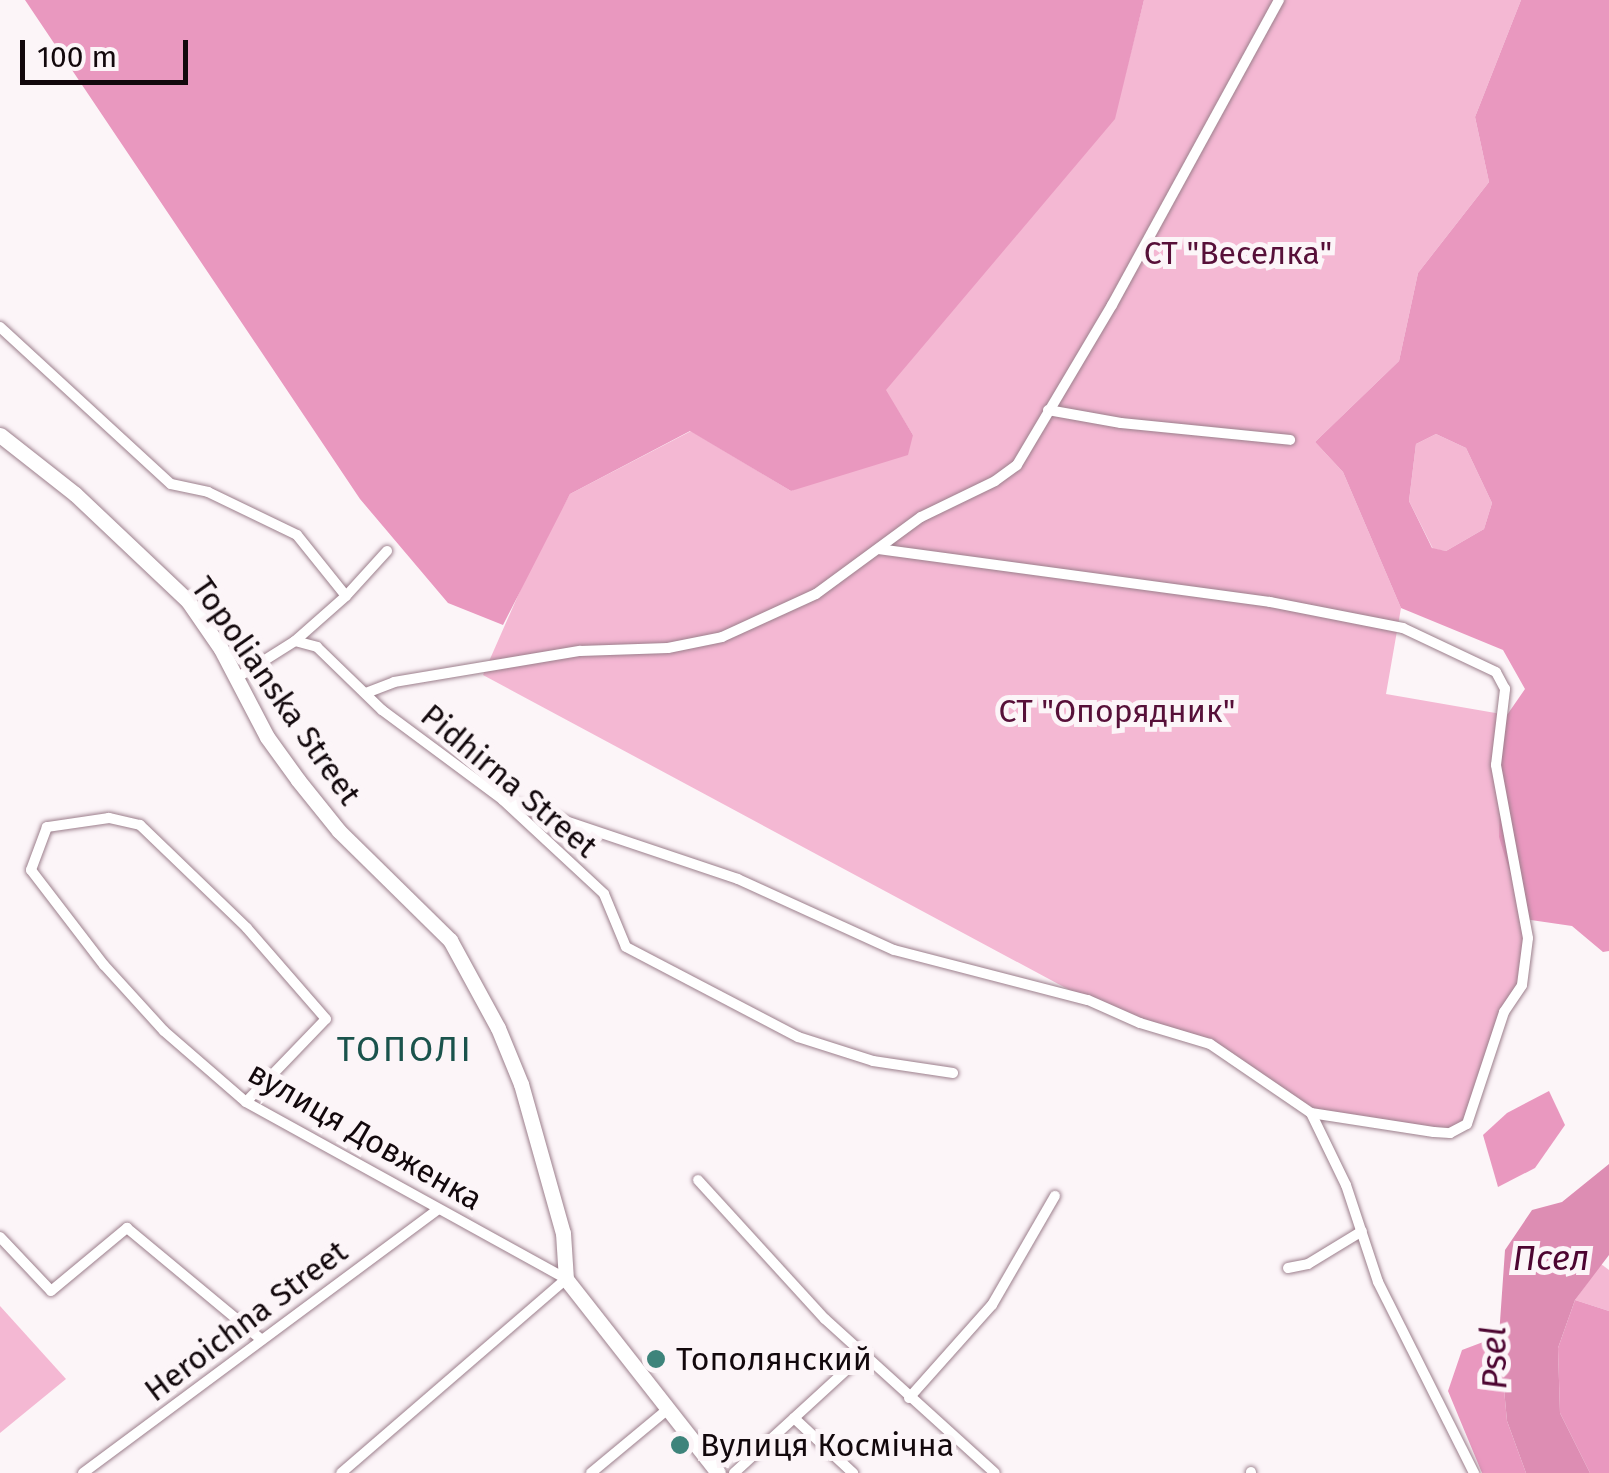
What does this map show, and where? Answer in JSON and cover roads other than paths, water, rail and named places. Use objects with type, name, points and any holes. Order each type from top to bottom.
[{"type":"street","points":[[366,693],[394,682],[580,651],[668,648],[722,637],[816,594],[921,517],[995,481],[1017,465],[1112,305],[1279,0]]},
{"type":"street","points":[[0,327],[172,484],[208,492],[297,535],[346,596]]},
{"type":"street","points":[[1048,410],[1121,423],[1290,440]]},
{"type":"street","name":"Topolianska Street","points":[[0,435],[74,494],[188,601],[238,677],[267,737],[298,780],[339,831],[450,940],[498,1028],[540,1142],[563,1234],[566,1279]]},
{"type":"street","points":[[503,800],[738,879],[894,950],[1088,1000],[1140,1023],[1210,1044],[1312,1113],[1450,1133],[1473,1116],[1504,1012],[1522,985],[1528,938],[1496,765],[1505,689],[1502,678],[1486,664],[1403,628],[1270,602],[880,549]]},
{"type":"street","points":[[238,677],[295,641],[346,596],[387,551]]},
{"type":"street","name":"Pidhirna Street","points":[[295,641],[317,647],[382,710],[503,800],[604,894],[626,947],[798,1037],[873,1061],[954,1073]]},
{"type":"street","name":"вулиця Довженка","points":[[246,1102],[326,1019],[248,928],[140,826],[109,818],[46,827],[31,870],[104,965],[164,1031],[246,1102],[566,1279]]},
{"type":"street","points":[[1312,1113],[1362,1231],[1378,1282],[1474,1473]]},
{"type":"street","points":[[698,1180],[825,1319],[995,1473]]},
{"type":"street","points":[[909,1398],[992,1305],[1055,1196]]},
{"type":"street","name":"Heroichna Street","points":[[83,1473],[438,1209]]},
{"type":"street","points":[[0,1237],[51,1291],[127,1228],[262,1340]]},
{"type":"street","points":[[1288,1268],[1308,1264],[1362,1231]]},
{"type":"street","points":[[341,1473],[566,1279],[718,1473]]},
{"type":"street","points":[[734,1473],[864,1354]]},
{"type":"street","points":[[591,1473],[668,1409]]},
{"type":"street","points":[[794,1418],[853,1473]]},
{"type":"water","name":"Псел","points":[[1609,1164],[1609,1255],[1575,1300],[1558,1348],[1560,1413],[1590,1473],[1526,1473],[1507,1421],[1499,1336],[1505,1250],[1532,1210],[1562,1202]]},
{"type":"place","name":"Тополянский","points":[[656,1359]]},
{"type":"place","name":"Вулиця Космічна","points":[[680,1445]]},
{"type":"district","name":"ТОПОЛІ","points":[[405,1049]]},
{"type":"park label","name":"СТ \"Веселка\"","points":[[1238,253]]},
{"type":"park label","name":"СТ \"Опорядник\"","points":[[1117,711]]},
{"type":"water label","name":"Psel","points":[[1494,1358]]}]
